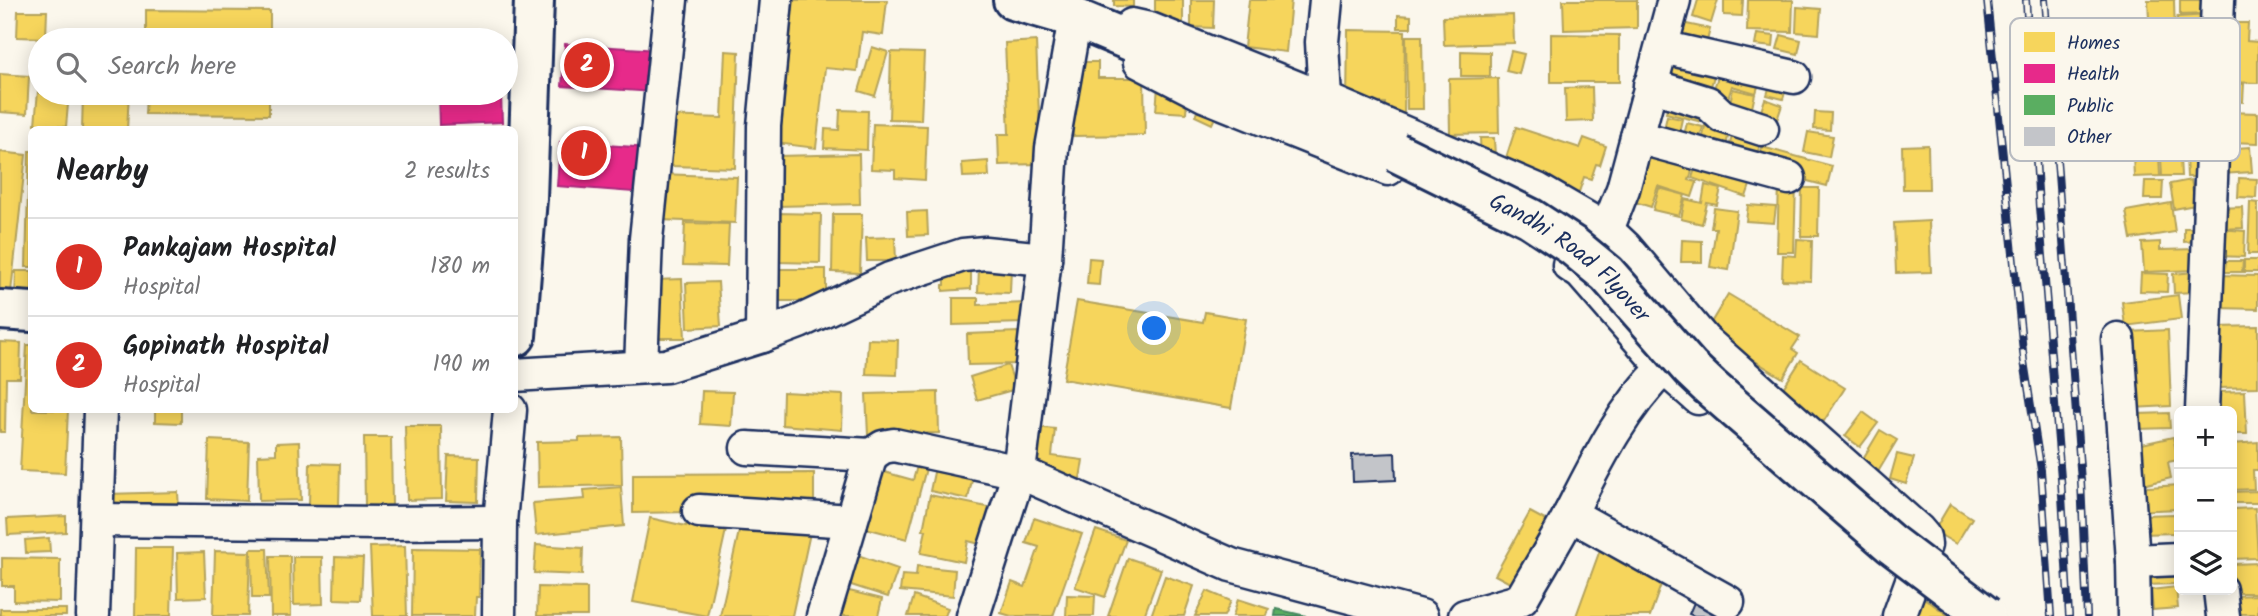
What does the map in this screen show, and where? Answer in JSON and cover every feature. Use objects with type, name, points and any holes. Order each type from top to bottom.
[{"type":"main road","points":[[518,306],[527,198],[534,0]]},
{"type":"main road","name":"Gandhi Road Flyover","points":[[1022,1],[1076,18],[1396,152],[1530,218],[1573,246],[1607,274],[1710,387],[1891,544],[1986,616]]},
{"type":"main road","points":[[0,310],[28,312]]},
{"type":"street","points":[[641,367],[646,239],[671,0]]},
{"type":"street","points":[[762,337],[764,126],[776,0]]},
{"type":"street","points":[[1325,0],[1322,42],[1325,99]]},
{"type":"street","points":[[1607,230],[1623,189],[1674,0]]},
{"type":"street","points":[[2217,18],[2218,0]]},
{"type":"street","points":[[1076,18],[1125,23],[1150,29],[1325,99],[1538,190],[1607,230],[1626,248],[1704,340],[1919,530],[1924,537],[1924,545],[1899,616]]},
{"type":"street","points":[[973,616],[1019,472],[1045,251],[1052,148],[1076,18]]},
{"type":"street","points":[[1076,18],[1117,51],[1206,96],[1386,168],[1506,222],[1581,273],[1664,368],[1912,580],[1958,616]]},
{"type":"street","points":[[1661,47],[1794,76]]},
{"type":"street","points":[[1650,85],[1708,103],[1722,116],[1762,129]]},
{"type":"street","points":[[1637,137],[1789,178]]},
{"type":"street","points":[[2202,406],[2212,161]]},
{"type":"street","points":[[518,375],[666,366],[762,337],[890,279],[963,255],[1045,251]]},
{"type":"street","points":[[2118,339],[2133,561],[2134,616]]},
{"type":"street","points":[[1465,616],[1523,608],[1603,447],[1651,381],[1664,368]]},
{"type":"street","points":[[93,616],[100,413]]},
{"type":"street","points":[[499,616],[500,522],[510,413]]},
{"type":"street","points":[[823,616],[871,455],[876,450],[894,445],[1019,472],[1231,565],[1352,607],[1421,616]]},
{"type":"street","points":[[747,448],[871,455]]},
{"type":"street","points":[[699,511],[851,521]]},
{"type":"street","points":[[1570,514],[1728,602]]},
{"type":"street","points":[[97,520],[500,522]]},
{"type":"street","points":[[2133,561],[2174,559]]},
{"type":"street","points":[[2221,595],[2223,616]]},
{"type":"building: Homes","points":[[794,0],[887,0],[883,35],[862,32],[857,71],[825,68],[816,148],[775,143],[779,111],[782,111]]},
{"type":"building: Homes","points":[[1114,0],[1133,0],[1133,7],[1114,6]]},
{"type":"building: Homes","points":[[1155,0],[1183,0],[1183,23],[1155,24]]},
{"type":"building: Homes","points":[[1191,0],[1214,0],[1213,28],[1191,27]]},
{"type":"building: Homes","points":[[1249,0],[1291,0],[1286,52],[1244,47]]},
{"type":"building: Homes","points":[[1563,0],[1637,0],[1637,28],[1564,30]]},
{"type":"building: Homes","points":[[1698,0],[1718,0],[1711,23],[1693,17]]},
{"type":"building: Homes","points":[[1724,0],[1743,0],[1742,16],[1724,15]]},
{"type":"building: Homes","points":[[1748,0],[1793,0],[1792,32],[1747,31]]},
{"type":"building: Homes","points":[[2148,0],[2174,0],[2174,18],[2149,18]]},
{"type":"building: Homes","points":[[2180,0],[2209,0],[2209,14],[2180,15]]},
{"type":"building: Homes","points":[[1797,7],[1821,9],[1819,34],[1796,32]]},
{"type":"building: Homes","points":[[146,10],[270,11],[270,28],[146,28]]},
{"type":"building: Homes","points":[[18,11],[47,11],[46,28],[28,28],[28,37],[17,37]]},
{"type":"building: Homes","points":[[1398,15],[1411,16],[1411,28],[1398,28]]},
{"type":"building: Homes","points":[[1513,15],[1514,43],[1444,45],[1443,17]]},
{"type":"building: Homes","points":[[2208,15],[2208,18],[2177,18]]},
{"type":"building: Homes","points":[[1682,23],[1710,29],[1704,53],[1676,47]]},
{"type":"building: Homes","points":[[2240,23],[2248,23],[2247,41],[2258,42],[2258,83],[2240,82]]},
{"type":"building: Homes","points":[[1348,30],[1405,31],[1404,118],[1385,118],[1385,103],[1347,102]]},
{"type":"building: Homes","points":[[1551,34],[1619,35],[1619,82],[1551,82]]},
{"type":"building: Homes","points":[[1757,34],[1774,36],[1773,47],[1755,45]]},
{"type":"building: Homes","points":[[1781,35],[1801,40],[1798,54],[1777,49]]},
{"type":"building: Homes","points":[[1406,36],[1422,36],[1423,109],[1407,109]]},
{"type":"building: Homes","points":[[1036,41],[1041,164],[999,165],[998,134],[1009,134],[1005,43]]},
{"type":"building: Homes","points":[[872,47],[888,52],[875,96],[859,91]]},
{"type":"building: Homes","points":[[725,51],[739,52],[735,168],[671,166],[671,150],[663,150],[664,116],[722,118]]},
{"type":"building: Homes","points":[[1461,51],[1490,52],[1490,76],[1461,76]]},
{"type":"building: Homes","points":[[1511,51],[1524,54],[1519,74],[1506,71]]},
{"type":"building: Homes","points":[[891,52],[924,53],[921,120],[889,119]]},
{"type":"building: Homes","points":[[1072,62],[1098,62],[1098,78],[1144,78],[1145,135],[1073,136]]},
{"type":"building: Homes","points":[[1664,62],[1717,66],[1709,93],[1660,80]]},
{"type":"building: Homes","points":[[1722,65],[1761,77],[1756,93],[1732,86],[1726,105],[1710,100]]},
{"type":"building: Homes","points":[[0,74],[28,76],[27,114],[0,112]]},
{"type":"building: Homes","points":[[1498,78],[1499,133],[1450,134],[1449,79]]},
{"type":"building: Homes","points":[[1772,78],[1788,83],[1783,99],[1767,95]]},
{"type":"building: Homes","points":[[2240,84],[2244,84],[2243,102],[2240,102]]},
{"type":"building: Homes","points":[[1158,86],[1172,87],[1171,97],[1187,99],[1186,113],[1156,111]]},
{"type":"building: Homes","points":[[1592,87],[1593,121],[1566,122],[1565,88]]},
{"type":"building: Homes","points":[[1733,89],[1755,94],[1750,117],[1728,112]]},
{"type":"building: Homes","points":[[1669,98],[1706,107],[1702,122],[1666,113]]},
{"type":"building: Homes","points":[[1765,99],[1782,105],[1775,126],[1758,120]]},
{"type":"building: Homes","points":[[1201,103],[1218,111],[1212,124],[1195,116]]},
{"type":"building: Homes","points":[[37,105],[68,105],[66,126],[35,124]]},
{"type":"building: Homes","points":[[83,105],[128,105],[127,126],[82,126]]},
{"type":"building: Homes","points":[[145,105],[269,105],[269,115],[145,114]]},
{"type":"building: Homes","points":[[840,110],[868,111],[867,150],[824,148],[825,129],[839,130]]},
{"type":"building: Homes","points":[[1815,112],[1831,113],[1830,130],[1814,129]]},
{"type":"building: Homes","points":[[2240,112],[2258,113],[2258,143],[2240,142]]},
{"type":"building: Homes","points":[[1667,116],[1682,119],[1677,142],[1662,138]]},
{"type":"building: Homes","points":[[1687,123],[1703,127],[1697,147],[1682,143]]},
{"type":"building: Homes","points":[[873,124],[927,126],[925,180],[895,178],[895,170],[871,169]]},
{"type":"building: Homes","points":[[1705,126],[1729,131],[1724,158],[1700,153]]},
{"type":"building: Homes","points":[[1516,127],[1580,148],[1584,138],[1606,146],[1600,165],[1596,164],[1591,179],[1584,177],[1578,195],[1502,170]]},
{"type":"building: Homes","points":[[1734,129],[1762,137],[1754,166],[1726,158]]},
{"type":"building: Homes","points":[[1808,132],[1833,136],[1829,157],[1804,152]]},
{"type":"building: Homes","points":[[1480,138],[1494,138],[1495,156],[1481,158]]},
{"type":"building: Homes","points":[[1928,145],[1929,189],[1903,189],[1902,146]]},
{"type":"building: Homes","points":[[1652,146],[1696,160],[1689,180],[1697,182],[1692,197],[1658,186],[1651,207],[1632,201]]},
{"type":"building: Homes","points":[[1762,147],[1832,166],[1827,186],[1757,168]]},
{"type":"building: Homes","points":[[2250,147],[2252,172],[2222,174],[2221,161],[2240,161],[2240,148]]},
{"type":"building: Homes","points":[[0,152],[26,155],[11,292],[0,290]]},
{"type":"building: Homes","points":[[859,154],[860,204],[778,206],[777,156]]},
{"type":"building: Homes","points":[[1699,157],[1753,176],[1746,197],[1692,178]]},
{"type":"building: Homes","points":[[988,161],[989,176],[963,177],[962,163]]},
{"type":"building: Homes","points":[[2133,161],[2159,161],[2160,176],[2134,177]]},
{"type":"building: Homes","points":[[2161,161],[2180,161],[2181,176],[2162,176]]},
{"type":"building: Homes","points":[[2186,161],[2205,161],[2206,177],[2187,177]]},
{"type":"building: Homes","points":[[662,174],[737,177],[735,223],[660,220]]},
{"type":"building: Homes","points":[[2239,178],[2257,179],[2256,198],[2238,197]]},
{"type":"building: Homes","points":[[2191,180],[2195,205],[2174,209],[2170,184]]},
{"type":"building: Homes","points":[[2145,181],[2163,181],[2162,199],[2144,199]]},
{"type":"building: Homes","points":[[1779,183],[1796,184],[1794,252],[1777,252]]},
{"type":"building: Homes","points":[[1705,185],[1721,189],[1717,205],[1707,203],[1702,224],[1681,219],[1685,199],[1702,203]]},
{"type":"building: Homes","points":[[1659,188],[1685,195],[1679,216],[1653,210]]},
{"type":"building: Homes","points":[[1802,188],[1819,188],[1818,236],[1801,236]]},
{"type":"building: Homes","points":[[28,190],[28,267],[26,267]]},
{"type":"building: Homes","points":[[2250,202],[2258,203],[2258,254],[2248,254]]},
{"type":"building: Homes","points":[[2171,203],[2175,232],[2131,239],[2126,211]]},
{"type":"building: Homes","points":[[1748,205],[1776,207],[1774,223],[1746,221]]},
{"type":"building: Homes","points":[[2242,207],[2243,228],[2220,229],[2219,208]]},
{"type":"building: Homes","points":[[1714,208],[1737,211],[1729,270],[1710,267],[1716,228],[1711,228]]},
{"type":"building: Homes","points":[[927,211],[928,235],[908,236],[907,212]]},
{"type":"building: Homes","points":[[778,213],[821,214],[820,263],[777,262]]},
{"type":"building: Homes","points":[[833,214],[862,214],[860,273],[832,272]]},
{"type":"building: Homes","points":[[1929,221],[1931,272],[1896,273],[1894,223]]},
{"type":"building: Homes","points":[[685,223],[729,224],[727,266],[683,265]]},
{"type":"building: Homes","points":[[2184,228],[2198,228],[2198,241],[2184,242]]},
{"type":"building: Homes","points":[[2219,229],[2245,231],[2244,257],[2217,256]]},
{"type":"building: Homes","points":[[895,237],[896,261],[867,261],[866,238]]},
{"type":"building: Homes","points":[[1797,239],[1812,240],[1811,281],[1782,280],[1783,255],[1796,256]]},
{"type":"building: Homes","points":[[1682,240],[1702,241],[1702,262],[1681,262]]},
{"type":"building: Homes","points":[[2160,242],[2160,250],[2196,249],[2197,270],[2144,272],[2142,243]]},
{"type":"building: Homes","points":[[1089,258],[1101,259],[1099,285],[1087,284]]},
{"type":"building: Homes","points":[[2244,260],[2258,260],[2258,272],[2244,272]]},
{"type":"building: Homes","points":[[2219,261],[2243,261],[2242,272],[2218,272]]},
{"type":"building: Homes","points":[[971,264],[971,289],[943,291],[945,265]]},
{"type":"building: Homes","points":[[979,267],[1011,268],[1010,293],[978,292]]},
{"type":"building: Homes","points":[[780,269],[826,269],[826,301],[780,301]]},
{"type":"building: Homes","points":[[16,271],[28,271],[28,299],[15,298]]},
{"type":"building: Homes","points":[[2194,272],[2196,292],[2174,293],[2173,274]]},
{"type":"building: Homes","points":[[2141,273],[2168,274],[2167,292],[2140,291]]},
{"type":"building: Homes","points":[[2218,275],[2258,276],[2258,309],[2217,308]]},
{"type":"building: Homes","points":[[682,279],[685,338],[656,338],[654,280]]},
{"type":"building: Homes","points":[[718,282],[721,326],[688,328],[686,283]]},
{"type":"building: Homes","points":[[1728,294],[1800,337],[1792,349],[1798,353],[1783,378],[1706,331]]},
{"type":"building: Homes","points":[[2178,295],[2181,319],[2125,326],[2122,302]]},
{"type":"building: Homes","points":[[953,298],[978,298],[978,305],[1024,303],[1025,323],[953,325]]},
{"type":"building: Homes","points":[[1077,301],[1203,322],[1205,312],[1246,319],[1231,408],[1063,379]]},
{"type":"building: Homes","points":[[2258,326],[2258,387],[2219,388],[2217,327]]},
{"type":"building: Homes","points":[[2168,330],[2171,406],[2132,408],[2129,332]]},
{"type":"building: Homes","points":[[1018,332],[1018,364],[968,365],[967,334]]},
{"type":"building: Homes","points":[[868,339],[898,340],[897,375],[866,374]]},
{"type":"building: Homes","points":[[0,342],[21,343],[20,378],[6,378],[5,432],[0,432]]},
{"type":"building: Homes","points":[[28,345],[28,413],[68,413],[65,473],[20,471]]},
{"type":"building: Homes","points":[[1801,360],[1845,388],[1820,427],[1776,399]]},
{"type":"building: Homes","points":[[1008,365],[1016,389],[977,400],[970,377]]},
{"type":"building: Homes","points":[[702,391],[733,392],[731,426],[700,424]]},
{"type":"building: Homes","points":[[2245,391],[2247,434],[2237,434],[2237,406],[2219,406],[2219,392]]},
{"type":"building: Homes","points":[[783,392],[843,395],[842,430],[782,425]]},
{"type":"building: Homes","points":[[938,392],[939,433],[868,435],[866,394]]},
{"type":"building: Homes","points":[[1863,412],[1878,423],[1860,447],[1845,436]]},
{"type":"building: Homes","points":[[155,413],[181,413],[181,423],[155,422]]},
{"type":"building: Homes","points":[[2169,413],[2170,428],[2138,429],[2137,414]]},
{"type":"building: Homes","points":[[405,426],[441,426],[442,499],[407,500]]},
{"type":"building: Homes","points":[[1035,427],[1055,429],[1052,456],[1083,460],[1080,479],[1029,473]]},
{"type":"building: Homes","points":[[1880,430],[1897,440],[1875,477],[1858,467]]},
{"type":"building: Homes","points":[[364,437],[391,437],[392,505],[365,506]]},
{"type":"building: Homes","points":[[621,437],[622,485],[538,487],[537,442]]},
{"type":"building: Homes","points":[[2173,437],[2174,461],[2168,462],[2171,478],[2143,485],[2133,446]]},
{"type":"building: Homes","points":[[209,440],[249,442],[247,501],[207,499]]},
{"type":"building: Homes","points":[[299,442],[301,500],[259,501],[258,455],[276,454],[276,443]]},
{"type":"building: Homes","points":[[2258,442],[2258,470],[2253,470],[2254,489],[2237,490],[2237,444]]},
{"type":"building: Homes","points":[[1897,454],[1914,458],[1906,484],[1890,479]]},
{"type":"building: Homes","points":[[448,456],[479,457],[478,502],[446,501]]},
{"type":"building: Homes","points":[[310,463],[340,464],[339,506],[309,505]]},
{"type":"building: Homes","points":[[918,463],[927,465],[907,539],[862,527],[877,470],[913,480]]},
{"type":"building: Homes","points":[[936,463],[974,471],[968,499],[930,491]]},
{"type":"building: Homes","points":[[814,473],[814,510],[633,513],[633,474]]},
{"type":"building: Homes","points":[[2174,485],[2174,509],[2134,511],[2133,488]]},
{"type":"building: Homes","points":[[621,487],[624,526],[536,535],[533,503],[585,499],[584,490]]},
{"type":"building: Homes","points":[[2258,491],[2258,503],[2237,503],[2237,492]]},
{"type":"building: Homes","points":[[178,492],[179,510],[107,514],[106,494]]},
{"type":"building: Homes","points":[[930,495],[992,508],[984,545],[968,541],[964,562],[921,553]]},
{"type":"building: Homes","points":[[1950,504],[1972,518],[1956,544],[1934,531]]},
{"type":"building: Homes","points":[[2255,508],[2258,558],[2237,559],[2237,509]]},
{"type":"building: Homes","points":[[1530,512],[1556,526],[1521,589],[1495,575]]},
{"type":"building: Homes","points":[[2174,514],[2174,533],[2143,534],[2143,515]]},
{"type":"building: Homes","points":[[66,516],[66,532],[8,535],[7,519]]},
{"type":"building: Homes","points":[[650,518],[686,526],[687,522],[726,530],[707,616],[633,602]]},
{"type":"building: Homes","points":[[742,518],[810,533],[792,616],[720,616]]},
{"type":"building: Homes","points":[[1034,518],[1082,534],[1053,616],[1011,616],[1001,613],[1012,582],[1025,587],[1039,547],[1026,543]]},
{"type":"building: Homes","points":[[1096,530],[1126,540],[1105,597],[1075,587]]},
{"type":"building: Homes","points":[[49,538],[50,552],[26,553],[25,540]]},
{"type":"building: Homes","points":[[536,545],[583,548],[582,575],[534,573]]},
{"type":"building: Homes","points":[[405,546],[407,616],[373,616],[370,547]]},
{"type":"building: Homes","points":[[136,548],[173,548],[171,616],[135,616]]},
{"type":"building: Homes","points":[[413,548],[480,549],[479,597],[476,597],[475,616],[412,616]]},
{"type":"building: Homes","points":[[251,549],[267,549],[269,598],[252,598]]},
{"type":"building: Homes","points":[[1600,550],[1665,573],[1650,616],[1576,616]]},
{"type":"building: Homes","points":[[215,551],[250,552],[248,616],[213,616]]},
{"type":"building: Homes","points":[[204,552],[206,597],[178,598],[177,553]]},
{"type":"building: Homes","points":[[852,553],[898,569],[888,597],[842,582]]},
{"type":"building: Homes","points":[[270,556],[290,556],[291,616],[271,616]]},
{"type":"building: Homes","points":[[293,557],[322,557],[323,604],[294,605]]},
{"type":"building: Homes","points":[[335,557],[363,558],[361,600],[334,599]]},
{"type":"building: Homes","points":[[2,558],[60,559],[60,602],[14,601],[14,586],[2,586]]},
{"type":"building: Homes","points":[[1128,558],[1161,569],[1144,616],[1108,616]]},
{"type":"building: Homes","points":[[2258,563],[2258,593],[2237,593],[2237,564]]},
{"type":"building: Homes","points":[[917,566],[955,570],[953,596],[900,591],[902,575],[916,576]]},
{"type":"building: Homes","points":[[2174,566],[2174,584],[2144,585],[2143,568]]},
{"type":"building: Homes","points":[[1165,576],[1194,586],[1184,616],[1151,616]]},
{"type":"building: Homes","points":[[538,587],[587,588],[587,616],[537,616]]},
{"type":"building: Homes","points":[[2174,587],[2178,608],[2153,610],[2151,590]]},
{"type":"building: Homes","points":[[837,588],[882,599],[878,616],[830,616]]},
{"type":"building: Homes","points":[[1207,591],[1231,601],[1224,616],[1195,616]]},
{"type":"building: Homes","points":[[1917,593],[1949,616],[1909,616]]},
{"type":"building: Homes","points":[[1067,595],[1095,596],[1094,616],[1066,616]]},
{"type":"building: Homes","points":[[2258,595],[2258,614],[2234,614],[2233,596]]},
{"type":"building: Homes","points":[[914,596],[948,608],[945,616],[908,616]]},
{"type":"building: Homes","points":[[1238,599],[1269,609],[1267,616],[1233,616]]},
{"type":"building: Homes","points":[[0,609],[66,609],[66,616],[0,616]]},
{"type":"building: Health","points":[[565,44],[658,50],[655,92],[562,86]]},
{"type":"building: Health","points":[[438,105],[501,105],[502,122],[439,125]]},
{"type":"building: Health","points":[[560,142],[649,148],[646,193],[557,186]]},
{"type":"building: Public","points":[[1276,609],[1306,616],[1275,616]]},
{"type":"building: Other","points":[[1395,453],[1396,480],[1353,482],[1352,455]]},
{"type":"building: Other","points":[[1695,600],[1732,616],[1689,614]]},
{"type":"railway","points":[[1987,0],[2024,361],[2041,470],[2051,616]]},
{"type":"railway","points":[[2026,0],[2027,18]]},
{"type":"railway","points":[[2045,0],[2046,18]]},
{"type":"railway","points":[[2036,161],[2069,616]]},
{"type":"railway","points":[[2057,161],[2081,481],[2087,616]]},
{"type":"place","name":"Gopinath Hospital","points":[[587,65]]},
{"type":"place","name":"Pankajam Hospital","points":[[584,153]]}]
